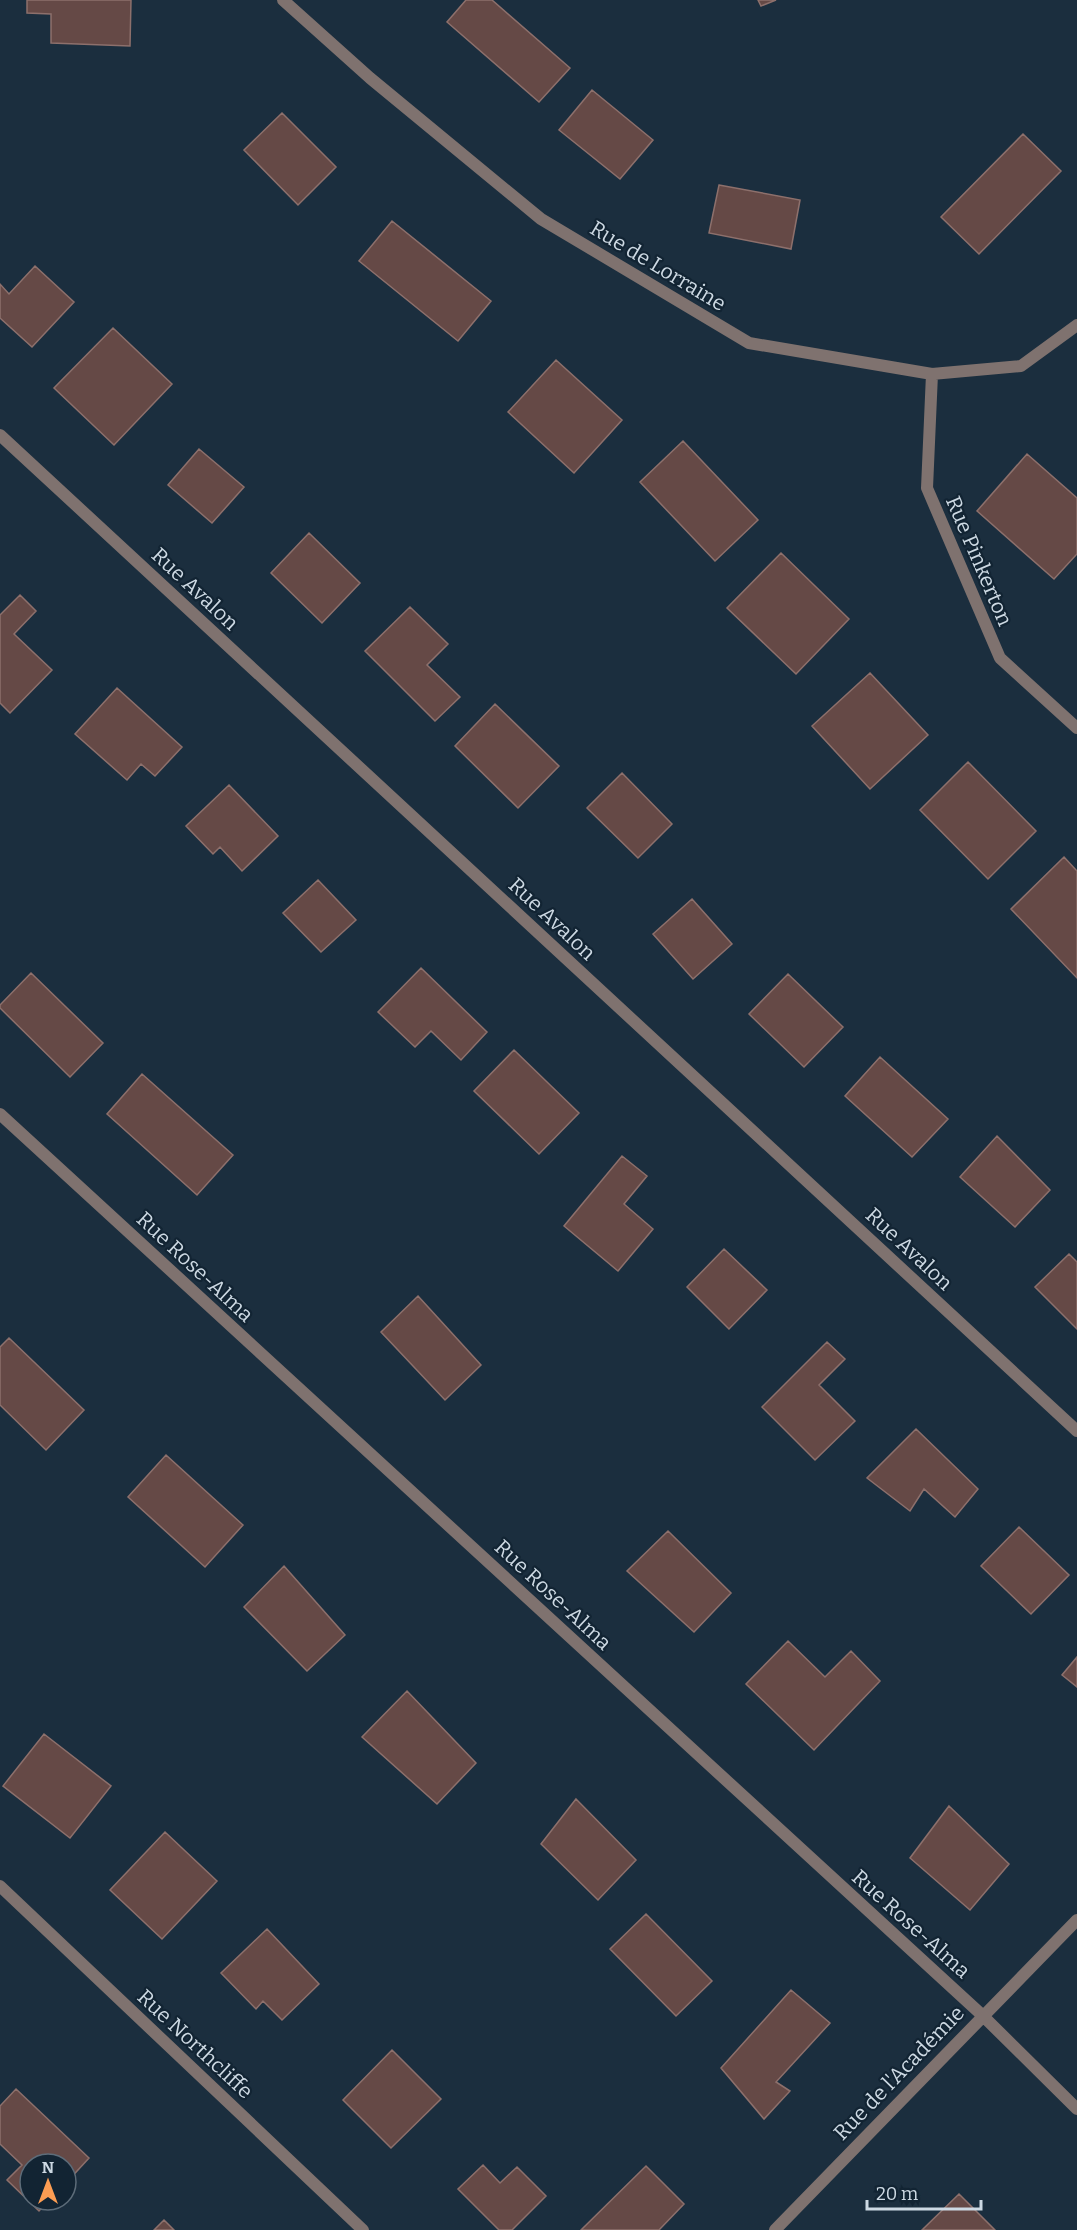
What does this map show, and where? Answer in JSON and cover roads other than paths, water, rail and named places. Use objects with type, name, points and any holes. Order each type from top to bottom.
[{"type":"street","name":"Rue de Lorraine","points":[[283,0],[370,78],[540,219],[749,344],[932,374],[1021,366],[1077,325]]},
{"type":"street","name":"Rue Pinkerton","points":[[932,374],[927,488],[1000,658],[1077,728]]},
{"type":"street","name":"Rue Avalon","points":[[0,435],[1077,1431]]},
{"type":"street","name":"Rue Rose-Alma","points":[[0,1114],[982,2015],[1077,2109]]},
{"type":"street","name":"Rue Northcliffe","points":[[0,1886],[363,2230]]},
{"type":"street","name":"Rue de l'Académie","points":[[775,2230],[1077,1920]]}]
